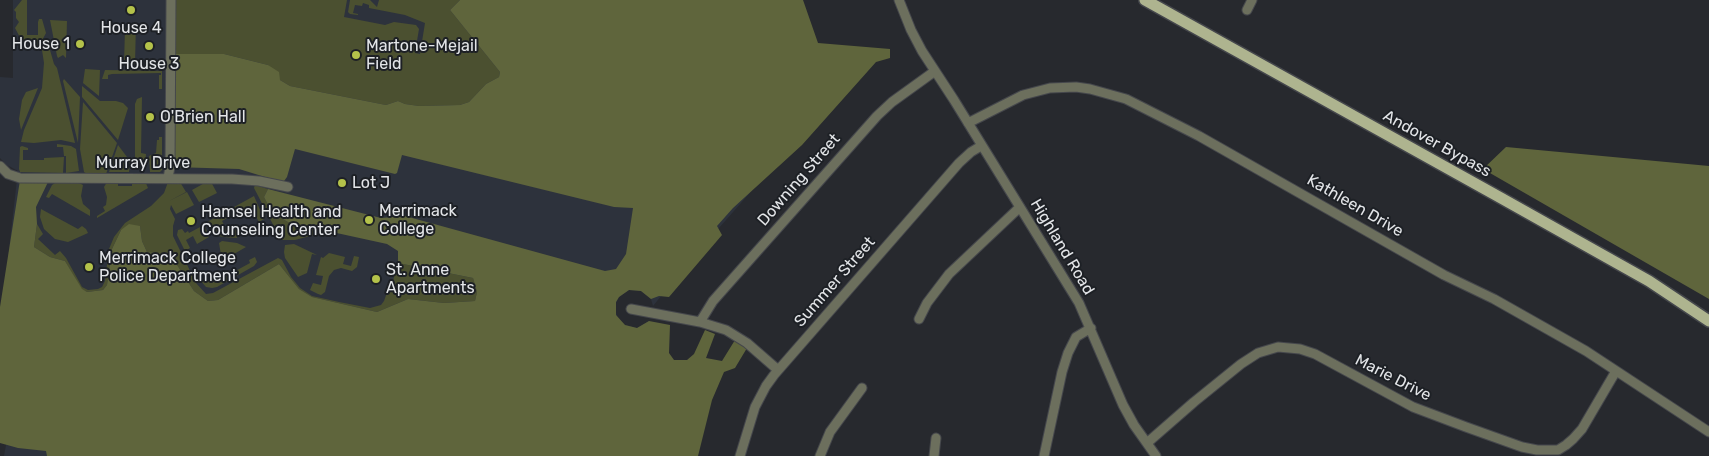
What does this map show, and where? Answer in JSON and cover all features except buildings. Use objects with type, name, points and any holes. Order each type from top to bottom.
[{"type":"main road","name":"Andover Bypass","points":[[1145,0],[1618,264],[1709,321]]},
{"type":"street","points":[[168,178],[170,168],[171,0]]},
{"type":"street","name":"Highland Road","points":[[899,0],[915,39],[928,61],[1079,303],[1123,405],[1156,456]]},
{"type":"street","points":[[1247,10],[1252,0]]},
{"type":"street","name":"Downing Street","points":[[700,322],[713,301],[877,116],[898,97],[935,71]]},
{"type":"street","name":"Kathleen Drive","points":[[968,123],[1023,95],[1050,88],[1090,89],[1126,99],[1223,150],[1444,275],[1494,299],[1586,351],[1709,432]]},
{"type":"street","name":"Summer Street","points":[[740,456],[755,407],[766,386],[778,370],[959,163],[971,152],[982,146]]},
{"type":"street","name":"Murray Drive","points":[[0,166],[8,174],[20,178],[242,179],[288,187]]},
{"type":"street","points":[[919,319],[927,302],[949,274],[1020,207]]},
{"type":"street","points":[[631,309],[700,322],[726,330],[738,336],[755,349],[778,370]]},
{"type":"street","points":[[1044,456],[1062,372],[1068,353],[1076,337],[1091,328]]},
{"type":"street","name":"Marie Drive","points":[[1147,443],[1241,364],[1258,353],[1278,347],[1288,347],[1315,354],[1413,407],[1522,447],[1537,450],[1558,450],[1573,439],[1582,429],[1616,371]]},
{"type":"street","points":[[820,456],[830,432],[862,388]]},
{"type":"street","points":[[934,456],[936,438]]},
{"type":"shaded area","name":"Merrimack College","points":[[13,0],[586,0],[872,54],[682,270],[653,306],[651,299],[641,291],[629,290],[619,297],[615,310],[619,321],[625,325],[637,328],[649,321],[636,456],[4,456],[7,440],[0,439],[2,311],[18,171],[7,165],[0,158],[0,77],[13,78]]},
{"type":"green space","points":[[22,0],[27,0],[27,35],[38,35],[38,22],[39,19],[42,19],[46,33],[38,48],[34,49],[33,43],[23,43],[15,28],[19,22],[14,10]]},
{"type":"green space","points":[[175,0],[347,0],[344,17],[385,25],[394,22],[416,25],[419,29],[415,53],[420,54],[425,23],[405,15],[369,8],[369,5],[363,3],[362,6],[355,5],[353,13],[358,15],[350,14],[348,12],[350,0],[370,0],[377,7],[379,0],[460,0],[450,10],[500,72],[499,77],[486,84],[469,102],[460,105],[419,106],[398,101],[386,105],[290,86],[280,80],[268,65],[224,54],[174,54]]},
{"type":"green space","name":"Merrimack College","points":[[460,0],[803,0],[818,43],[890,49],[890,58],[876,62],[802,145],[733,208],[717,226],[722,235],[669,297],[659,296],[651,299],[641,291],[629,290],[619,297],[616,302],[616,315],[625,325],[637,328],[649,321],[670,325],[669,353],[674,360],[687,360],[694,354],[705,330],[715,334],[706,358],[722,361],[735,340],[747,348],[735,368],[724,372],[712,400],[698,456],[47,456],[46,451],[18,448],[0,443],[0,307],[20,180],[48,182],[36,207],[37,224],[34,247],[50,257],[65,261],[82,289],[87,292],[103,290],[107,285],[112,249],[121,230],[129,224],[140,226],[142,241],[147,252],[170,254],[194,291],[208,301],[218,300],[279,264],[299,289],[312,297],[377,312],[408,299],[444,303],[475,301],[477,292],[473,278],[398,263],[398,251],[387,244],[332,232],[302,230],[272,213],[264,197],[268,189],[381,218],[405,216],[605,271],[616,269],[626,254],[633,208],[614,207],[402,155],[397,173],[395,174],[295,149],[287,177],[284,181],[278,181],[239,169],[173,167],[174,54],[224,54],[268,65],[279,72],[280,80],[290,86],[386,105],[398,101],[419,106],[460,105],[469,102],[486,84],[499,77],[500,72],[450,10]]},
{"type":"green space","points":[[50,20],[67,21],[66,58],[63,55],[58,58],[57,56]]},
{"type":"green space","points":[[132,23],[136,23],[135,64],[124,64],[125,28],[130,29]]},
{"type":"green space","points":[[45,43],[48,43],[57,68],[75,143],[61,140],[34,143],[21,142],[24,130],[42,88],[44,63],[42,50]]},
{"type":"green space","points":[[85,69],[100,70],[99,96],[83,83]]},
{"type":"green space","points":[[105,70],[162,71],[162,89],[159,89],[159,75],[161,73],[112,74],[108,75],[108,79],[102,79]]},
{"type":"green space","points":[[64,79],[80,97],[78,143],[63,81]]},
{"type":"green space","points":[[82,86],[100,101],[116,101],[123,103],[128,108],[118,140],[82,97]]},
{"type":"green space","points":[[38,88],[21,130],[19,119],[22,100],[26,92]]},
{"type":"green space","points":[[142,97],[141,153],[146,154],[145,169],[135,161],[135,104],[137,99]]},
{"type":"green space","points":[[83,102],[117,143],[106,174],[87,174],[84,172],[80,149]]},
{"type":"green space","points":[[159,137],[162,137],[162,170],[160,172],[150,172],[149,156],[156,153]]},
{"type":"green space","points":[[57,144],[71,146],[76,149],[79,171],[66,173],[66,156],[64,156],[63,147],[57,147]]},
{"type":"green space","points":[[118,145],[130,161],[129,172],[109,172]]},
{"type":"green space","points":[[20,147],[28,148],[28,150],[23,150],[23,160],[44,160],[44,158],[64,157],[63,173],[20,172]]},
{"type":"green space","points":[[1506,147],[1709,166],[1709,299],[1483,169]]},
{"type":"green space","points":[[210,180],[217,193],[199,202],[192,190]]},
{"type":"green space","points":[[58,181],[77,182],[83,185],[81,196],[83,204],[90,210],[90,216],[52,194],[49,198],[46,197],[52,185]]},
{"type":"green space","points":[[145,181],[148,188],[97,218],[97,216],[105,211],[103,207],[106,205],[107,197],[104,187],[107,182],[118,182],[118,186],[132,186],[132,182]]},
{"type":"green space","points":[[168,182],[180,182],[186,192],[169,201],[187,192],[194,205],[176,214],[171,205],[170,209],[175,219],[173,236],[196,283],[206,294],[213,293],[278,258],[282,260],[291,277],[300,288],[312,296],[339,302],[370,308],[381,305],[392,284],[398,263],[473,278],[477,292],[475,301],[444,303],[408,299],[377,312],[312,297],[299,289],[279,264],[218,300],[208,301],[194,291],[170,254],[147,252],[142,241],[140,226],[121,230],[112,249],[107,285],[103,290],[87,292],[82,290],[65,261],[50,257],[34,247],[37,224],[43,234],[38,239],[55,255],[60,251],[82,287],[88,290],[98,289],[102,287],[105,281],[109,249],[114,237],[125,223],[151,206],[164,193]]},
{"type":"green space","points":[[255,185],[268,189],[264,197],[272,213],[302,230],[325,232],[295,240],[283,240],[280,238],[254,188]]},
{"type":"green space","points":[[254,196],[264,219],[259,222],[254,213],[249,216],[246,210],[243,212],[241,210],[222,221],[226,229],[234,225],[238,234],[237,238],[215,235],[207,222]]},
{"type":"green space","points":[[41,209],[78,229],[82,226],[88,233],[68,242],[55,239],[44,229],[40,217]]},
{"type":"green space","points":[[205,226],[209,237],[197,244],[193,236],[186,240],[190,248],[185,251],[177,235],[178,230],[182,229],[185,233],[188,231],[189,233]]},
{"type":"green space","points":[[222,241],[237,243],[246,247],[222,261],[219,243]]},
{"type":"green space","points":[[294,244],[317,255],[312,254],[307,273],[298,277],[285,258],[284,252],[285,245]]},
{"type":"green space","points":[[329,253],[345,257],[343,264],[351,266],[354,256],[359,257],[357,267],[352,271],[341,268],[334,270],[329,276],[325,292],[321,295],[310,290],[313,283],[321,285],[323,276],[316,275],[321,257],[323,258]]},
{"type":"green space","points":[[255,257],[257,262],[254,266],[217,287],[206,287],[201,281],[208,278],[211,283],[219,280],[250,263],[249,260]]},
{"type":"place","name":"House 4","points":[[131,10]]},
{"type":"place","name":"House 1","points":[[80,44]]},
{"type":"place","name":"House 3","points":[[149,46]]},
{"type":"place","name":"Martone-Mejail Field","points":[[356,55]]},
{"type":"place","name":"O'Brien Hall","points":[[150,117]]},
{"type":"place","name":"Lot J","points":[[342,183]]},
{"type":"place","name":"Merrimack College","points":[[369,220]]},
{"type":"place","name":"Hamsel Health and Counseling Center","points":[[191,221]]},
{"type":"place","name":"Merrimack College Police Department","points":[[89,267]]},
{"type":"place","name":"St. Anne Apartments","points":[[376,279]]}]
